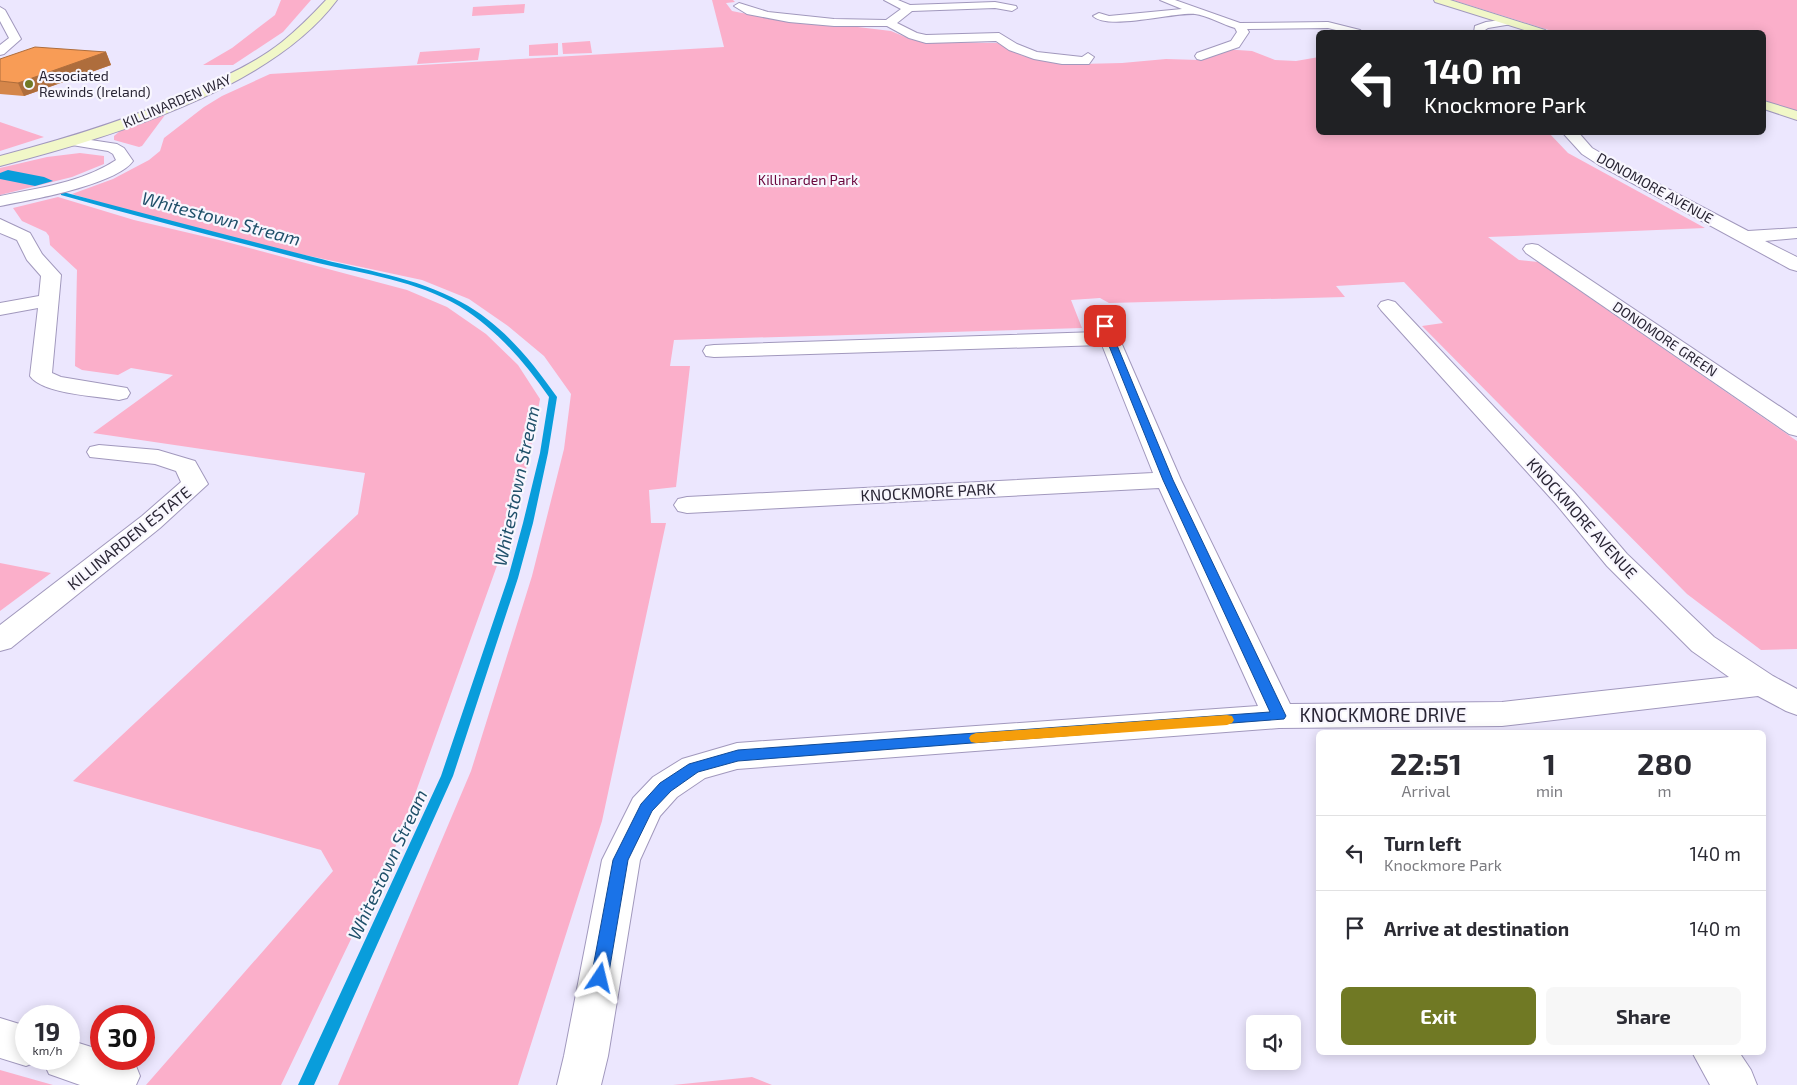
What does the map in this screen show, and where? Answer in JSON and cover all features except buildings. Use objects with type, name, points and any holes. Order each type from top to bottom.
[{"type":"street","name":"KILLINARDEN WAY","points":[[0,161],[71,141],[172,106],[256,66],[294,39],[332,0]]},
{"type":"street","points":[[889,0],[909,8],[995,5],[1012,8]]},
{"type":"street","points":[[1165,0],[1194,12],[1239,26],[1328,25],[1348,30]]},
{"type":"street","points":[[1439,0],[1534,30]]},
{"type":"street","points":[[739,6],[751,11],[776,16],[859,25],[888,24],[913,36],[926,39],[999,37],[1013,47],[1034,55],[1062,60],[1085,61],[1088,57]]},
{"type":"street","points":[[888,24],[909,8]]},
{"type":"street","points":[[0,10],[15,39],[0,51]]},
{"type":"street","points":[[1100,16],[1109,19],[1194,12]]},
{"type":"street","points":[[1480,30],[1479,28],[1486,25],[1508,22]]},
{"type":"street","points":[[1201,56],[1235,44],[1243,32],[1239,26]]},
{"type":"street","points":[[1766,106],[1797,116]]},
{"type":"street","name":"DONOMORE AVENUE","points":[[1571,135],[1587,151],[1605,162],[1797,265]]},
{"type":"street","points":[[0,201],[76,182],[118,167],[125,161],[119,151],[112,148],[71,141]]},
{"type":"street","points":[[0,224],[3,228],[24,237],[34,256],[51,275],[41,376],[55,383],[119,393]]},
{"type":"street","points":[[1745,237],[1797,233]]},
{"type":"street","points":[[0,241],[24,237]]},
{"type":"street","name":"DONOMORE GREEN","points":[[1532,249],[1797,429]]},
{"type":"street","points":[[0,308],[48,300]]},
{"type":"street","name":"KNOCKMORE AVENUE","points":[[1388,306],[1565,498],[1617,560],[1703,644],[1762,684],[1797,703]]},
{"type":"street","points":[[1100,314],[1168,480],[1279,716]]},
{"type":"street","points":[[714,351],[1110,338]]},
{"type":"street","name":"KILLINARDEN ESTATE","points":[[0,641],[151,522],[195,484],[186,466],[158,457],[99,452]]},
{"type":"street","name":"KNOCKMORE PARK","points":[[687,505],[1168,480]]},
{"type":"street","name":"KNOCKMORE DRIVE","points":[[579,1085],[586,1056],[621,860],[646,808],[666,787],[694,768],[738,756],[1279,716],[1508,723],[1762,684]]},
{"type":"street","points":[[0,1038],[15,1043]]},
{"type":"street","points":[[1716,1055],[1735,1085]]},
{"type":"street","points":[[80,1064],[118,1076]]},
{"type":"green space","points":[[281,0],[311,0],[283,32],[233,65],[203,65],[232,48],[275,15]]},
{"type":"green space","name":"Killinarden Park","points":[[712,0],[733,0],[735,2],[726,3],[732,11],[742,13],[891,31],[910,39],[925,42],[997,43],[1023,56],[1081,64],[1166,59],[1199,60],[1223,49],[1252,51],[1275,60],[1296,61],[1316,58],[1316,135],[1551,135],[1568,153],[1705,228],[1488,237],[1519,260],[1538,262],[1797,441],[1797,649],[1761,650],[1687,594],[1422,326],[1443,323],[1404,282],[1336,286],[1345,297],[1109,303],[1100,298],[1071,300],[1082,328],[674,340],[670,366],[690,366],[676,487],[649,490],[651,523],[666,523],[602,821],[518,1085],[338,1085],[471,771],[532,576],[564,449],[571,394],[544,356],[508,326],[469,299],[422,280],[211,235],[72,194],[113,179],[149,160],[160,151],[164,138],[204,107],[222,96],[270,74],[724,47]]},
{"type":"green space","points":[[1453,0],[1797,0],[1797,112],[1766,102],[1766,30],[1549,30]]},
{"type":"green space","points":[[525,4],[524,13],[472,16],[473,7]]},
{"type":"green space","points":[[590,41],[592,53],[563,54],[562,43]]},
{"type":"green space","points":[[558,43],[558,55],[529,56],[529,45]]},
{"type":"green space","points":[[480,48],[478,60],[417,64],[420,52]]},
{"type":"green space","points":[[165,115],[142,146],[139,147],[114,140],[114,136],[120,131]]},
{"type":"green space","points":[[0,122],[44,137],[0,151]]},
{"type":"green space","points":[[80,153],[104,156],[104,164],[72,177],[0,195],[0,168],[47,157]]},
{"type":"green space","points":[[58,197],[134,220],[219,240],[407,290],[447,307],[486,334],[518,365],[540,399],[529,458],[509,532],[399,839],[281,1085],[146,1085],[333,871],[321,850],[73,781],[358,514],[365,473],[93,433],[173,375],[131,368],[118,375],[82,370],[75,366],[77,270],[50,245],[49,236],[46,232],[22,221],[13,208]]},
{"type":"green space","points":[[0,563],[51,573],[0,611]]},
{"type":"green space","points":[[0,1070],[53,1085],[0,1085]]},
{"type":"green space","points":[[752,1077],[772,1085],[673,1085]]},
{"type":"water","points":[[8,170],[44,177],[53,181],[35,186],[0,179],[0,173]]},
{"type":"waterway","name":"Whitestown Stream","points":[[63,194],[127,212],[392,278],[446,297],[475,314],[501,334],[533,369],[553,397],[544,453],[513,578],[447,776],[306,1085]]},
{"type":"slow traffic","points":[[976,738],[1227,720]]},
{"type":"place","name":"Associated Rewinds (Ireland)","points":[[29,84]]},
{"type":"route","points":[[600,978],[621,860],[646,808],[666,787],[694,768],[738,756],[1279,716],[1168,480],[1105,326]]}]
